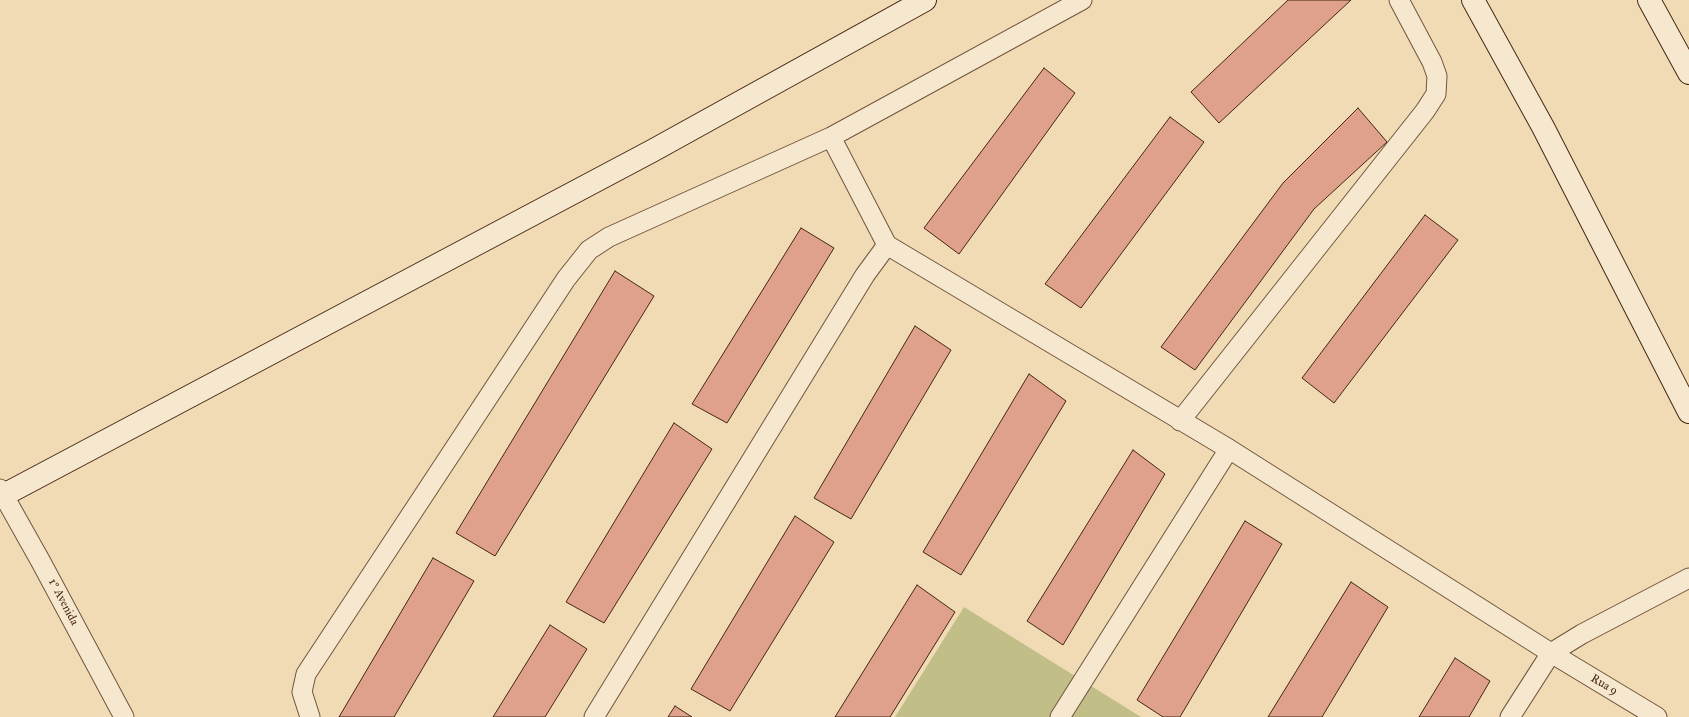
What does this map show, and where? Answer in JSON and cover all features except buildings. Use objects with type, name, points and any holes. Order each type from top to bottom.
[{"type":"street","points":[[1,494],[652,151],[925,0]]},
{"type":"street","points":[[310,717],[302,692],[306,674],[561,286],[589,250],[609,237],[831,137],[1082,0]]},
{"type":"street","points":[[1180,421],[1425,111],[1436,94],[1437,76],[1432,62],[1399,0]]},
{"type":"street","points":[[1473,0],[1543,127],[1689,412]]},
{"type":"street","points":[[1479,0],[1485,22]]},
{"type":"street","points":[[1649,0],[1689,73]]},
{"type":"street","points":[[594,717],[865,275],[887,245],[831,137]]},
{"type":"street","name":"Rua 9","points":[[887,245],[1229,449],[1551,653],[1658,717]]},
{"type":"street","points":[[1060,717],[1229,449]]},
{"type":"street","name":"1º Avenida","points":[[1,494],[41,562],[124,717]]},
{"type":"street","points":[[1510,717],[1551,653],[1582,634],[1689,578]]},
{"type":"shaded area","points":[[964,607],[1141,717],[895,717]]}]
